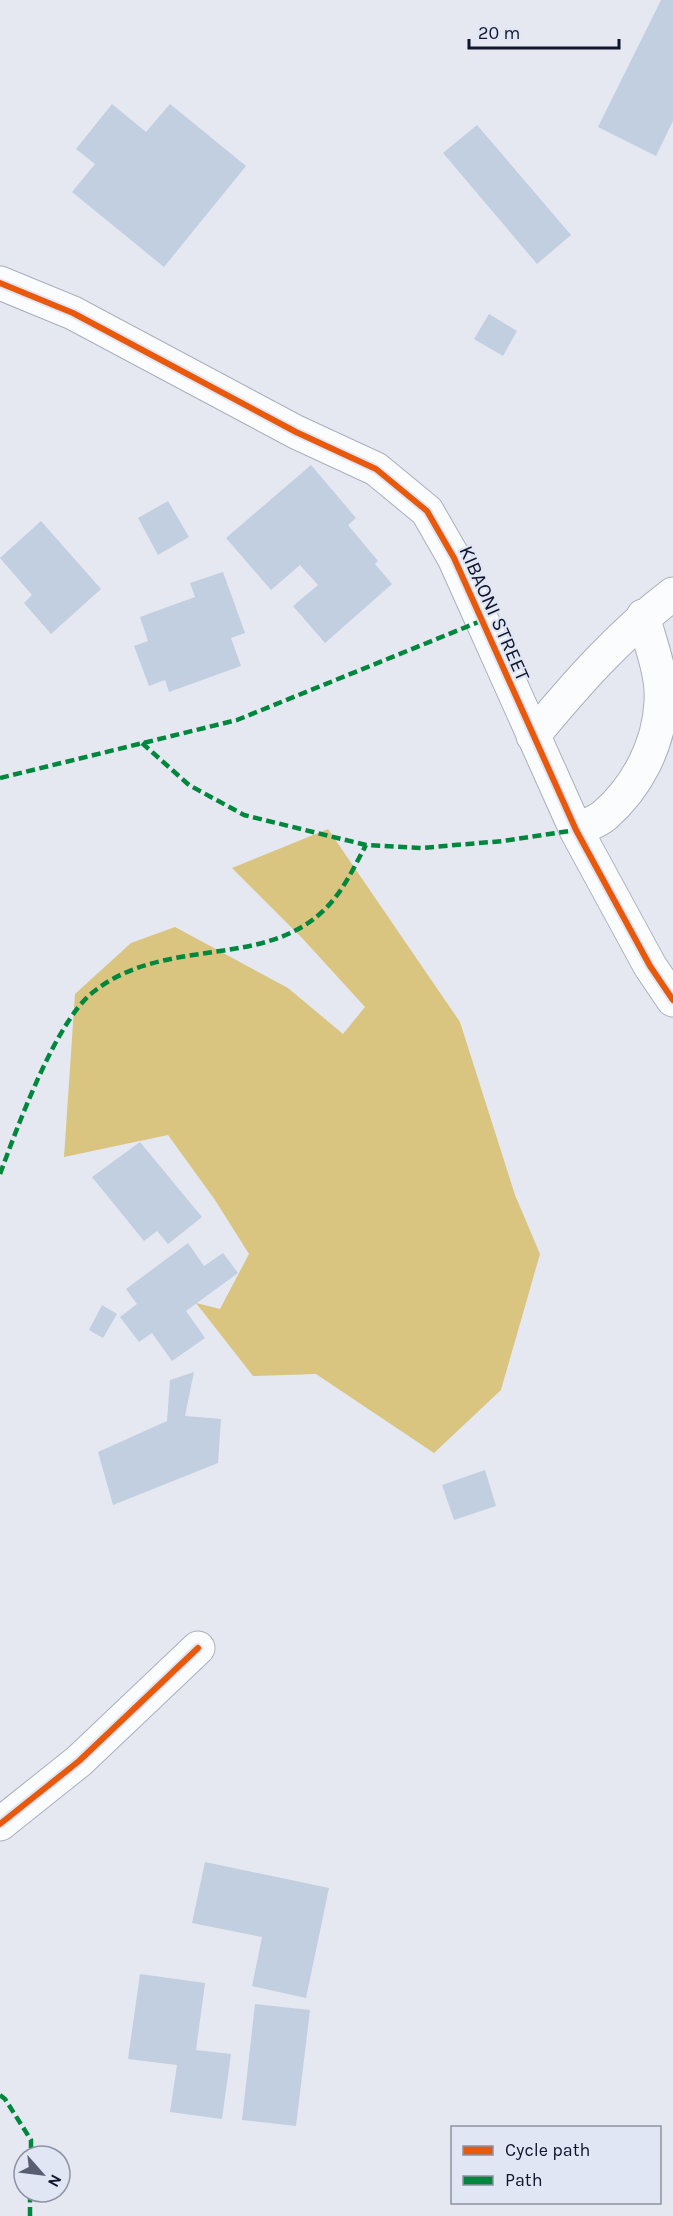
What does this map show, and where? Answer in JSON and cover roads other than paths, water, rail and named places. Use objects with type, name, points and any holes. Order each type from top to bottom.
[{"type":"street","name":"KIBAONI STREET","points":[[0,283],[73,313],[286,426],[376,469],[428,511],[454,558],[576,830],[650,966],[673,1000]]},
{"type":"street","points":[[533,736],[588,670],[643,616],[673,594]]},
{"type":"street","points":[[576,830],[603,816],[626,793],[645,766],[654,738],[662,702],[657,670],[643,616]]},
{"type":"street","points":[[0,1824],[79,1761],[198,1647]]}]
